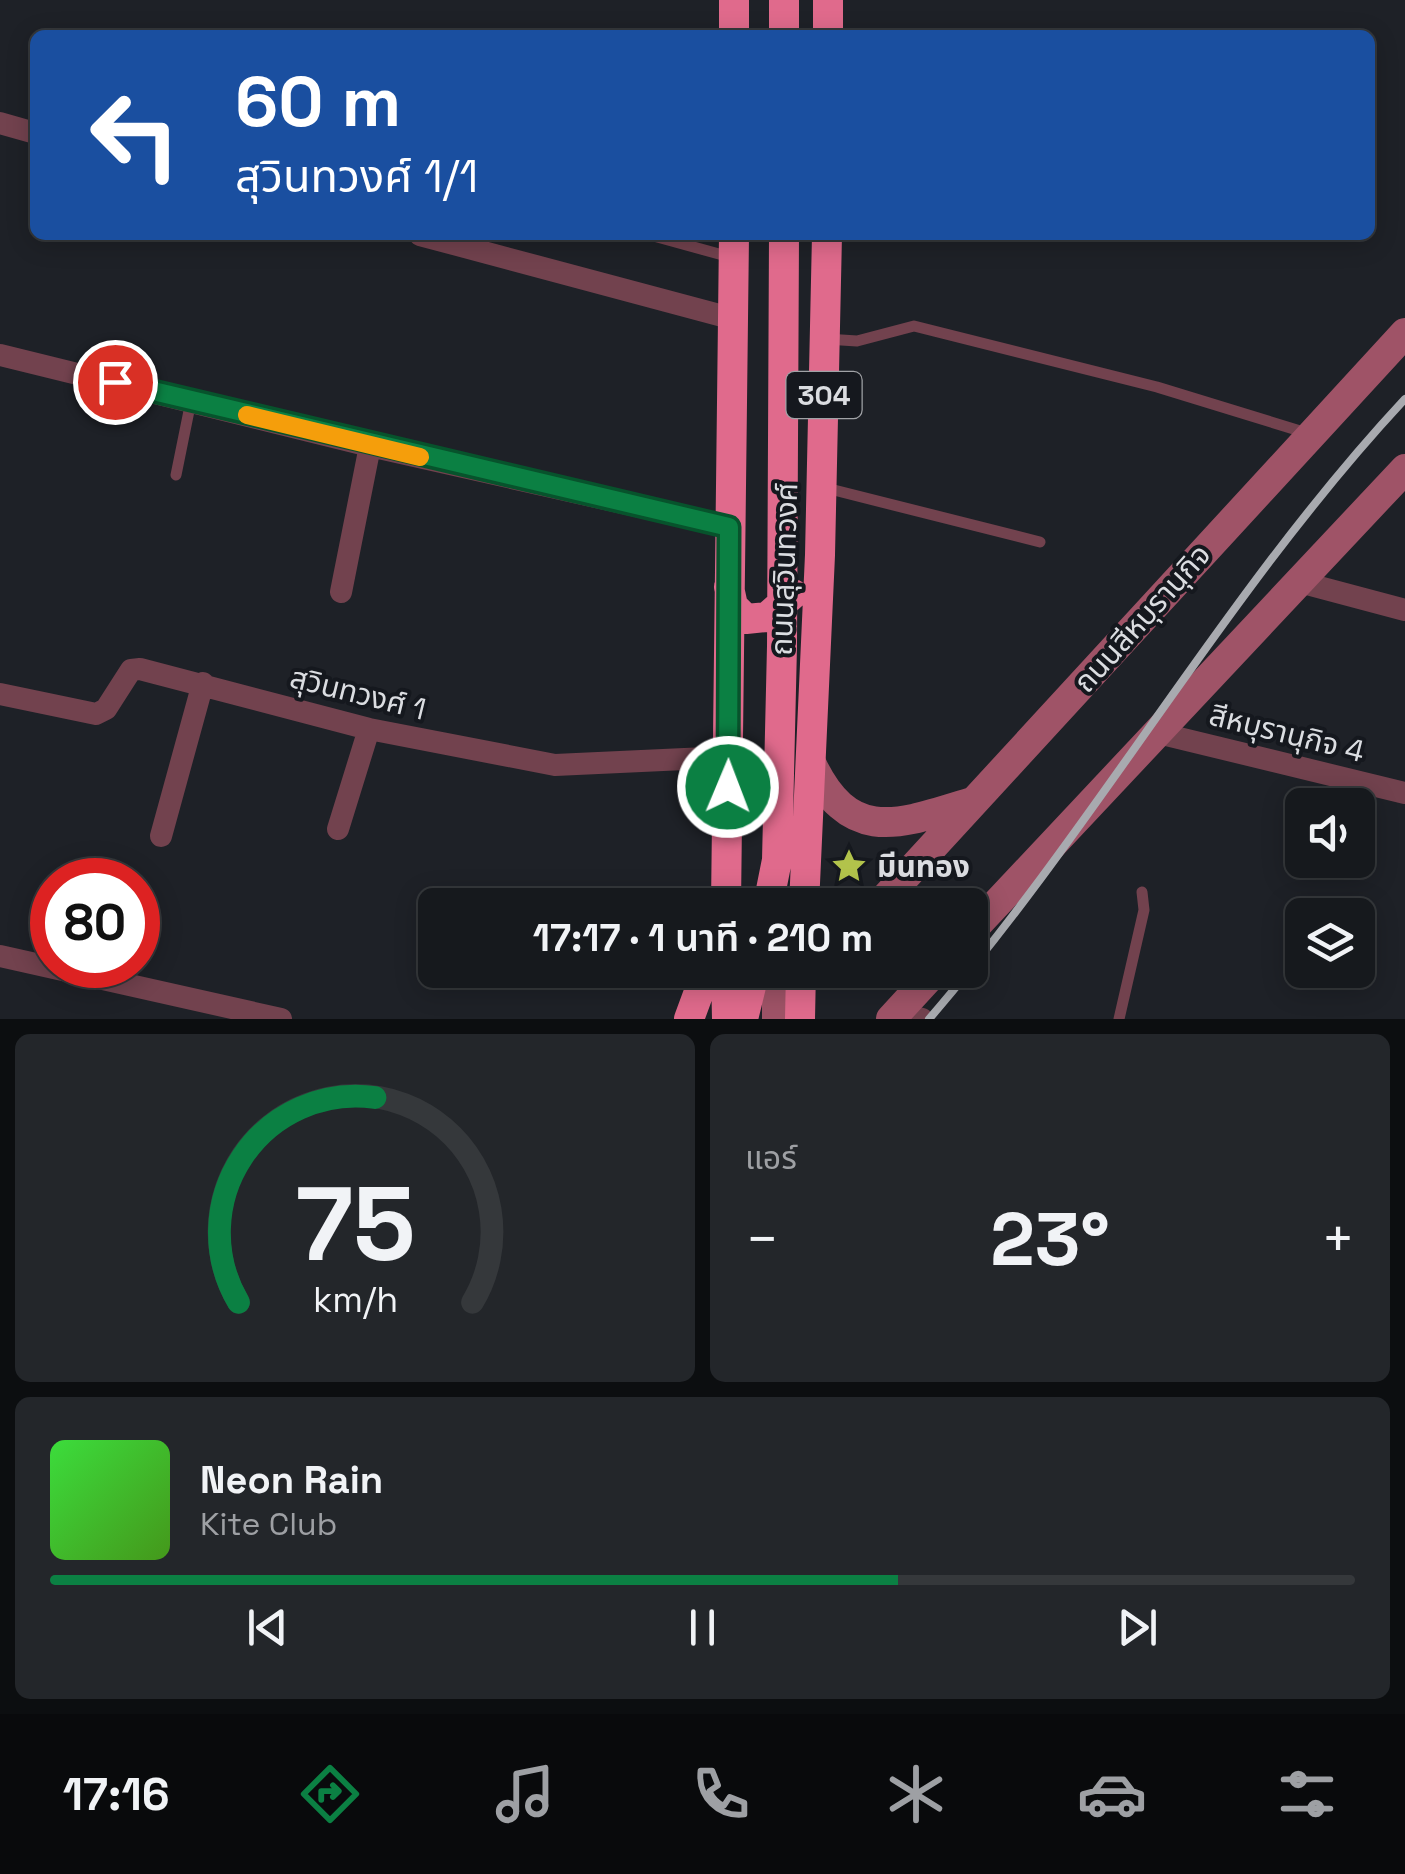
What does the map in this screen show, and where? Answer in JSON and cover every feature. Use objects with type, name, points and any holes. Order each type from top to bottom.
[{"type":"highway","points":[[734,0],[734,30]]},
{"type":"highway","points":[[784,0],[784,30]]},
{"type":"highway","points":[[828,0],[828,30]]},
{"type":"highway","points":[[771,888],[777,860],[784,240]]},
{"type":"highway","name":"ถนนสุวินทวงศ์","points":[[805,888],[820,554],[827,240]]},
{"type":"highway","name":"ถนนสุวินทวงศ์","points":[[726,888],[734,247]]},
{"type":"highway","points":[[728,578],[737,612],[746,619],[767,617],[797,590],[820,554]]},
{"type":"highway","points":[[727,848],[737,878],[754,886],[768,883],[786,868],[808,822]]},
{"type":"highway","points":[[689,1019],[700,988]]},
{"type":"highway","points":[[726,988],[727,1019]]},
{"type":"highway","points":[[743,1019],[751,988]]},
{"type":"highway","points":[[777,1019],[805,988]]},
{"type":"main road","name":"ถนนสีหบุรานุกิจ","points":[[896,888],[1405,333]]},
{"type":"main road","points":[[988,912],[1405,468]]},
{"type":"main road","points":[[811,763],[825,793],[838,808],[868,821],[906,822],[975,801]]},
{"type":"main road","points":[[777,860],[777,888]]},
{"type":"main road","points":[[777,988],[777,1019]]},
{"type":"main road","points":[[910,1019],[926,988]]},
{"type":"street","points":[[0,124],[30,132]]},
{"type":"street","points":[[439,240],[734,318]]},
{"type":"street","points":[[0,355],[370,446],[729,527]]},
{"type":"street","points":[[342,592],[370,446]]},
{"type":"street","points":[[1296,581],[1405,610]]},
{"type":"street","name":"สุวินทวงศ์ 1","points":[[0,694],[96,714],[106,710],[131,670],[204,683],[369,729],[555,765],[728,757]]},
{"type":"street","points":[[162,836],[204,683]]},
{"type":"street","points":[[338,828],[369,729]]},
{"type":"street","name":"สีหบุรานุกิจ 4","points":[[1154,732],[1405,794]]},
{"type":"street","points":[[0,956],[281,1019]]},
{"type":"lane","points":[[685,240],[734,247]]},
{"type":"lane","points":[[826,339],[857,341],[914,326],[1157,388],[1310,434]]},
{"type":"lane","points":[[176,475],[192,401]]},
{"type":"lane","points":[[822,488],[1040,542]]},
{"type":"lane","points":[[1119,1019],[1144,910],[1142,892]]},
{"type":"railway","points":[[929,1019],[1050,866],[1279,549],[1405,399]]},
{"type":"slow traffic","points":[[247,415],[420,457]]},
{"type":"place","name":"มีนทอง","points":[[849,866]]},
{"type":"route","points":[[115,382],[370,446],[729,527],[728,787]]}]
